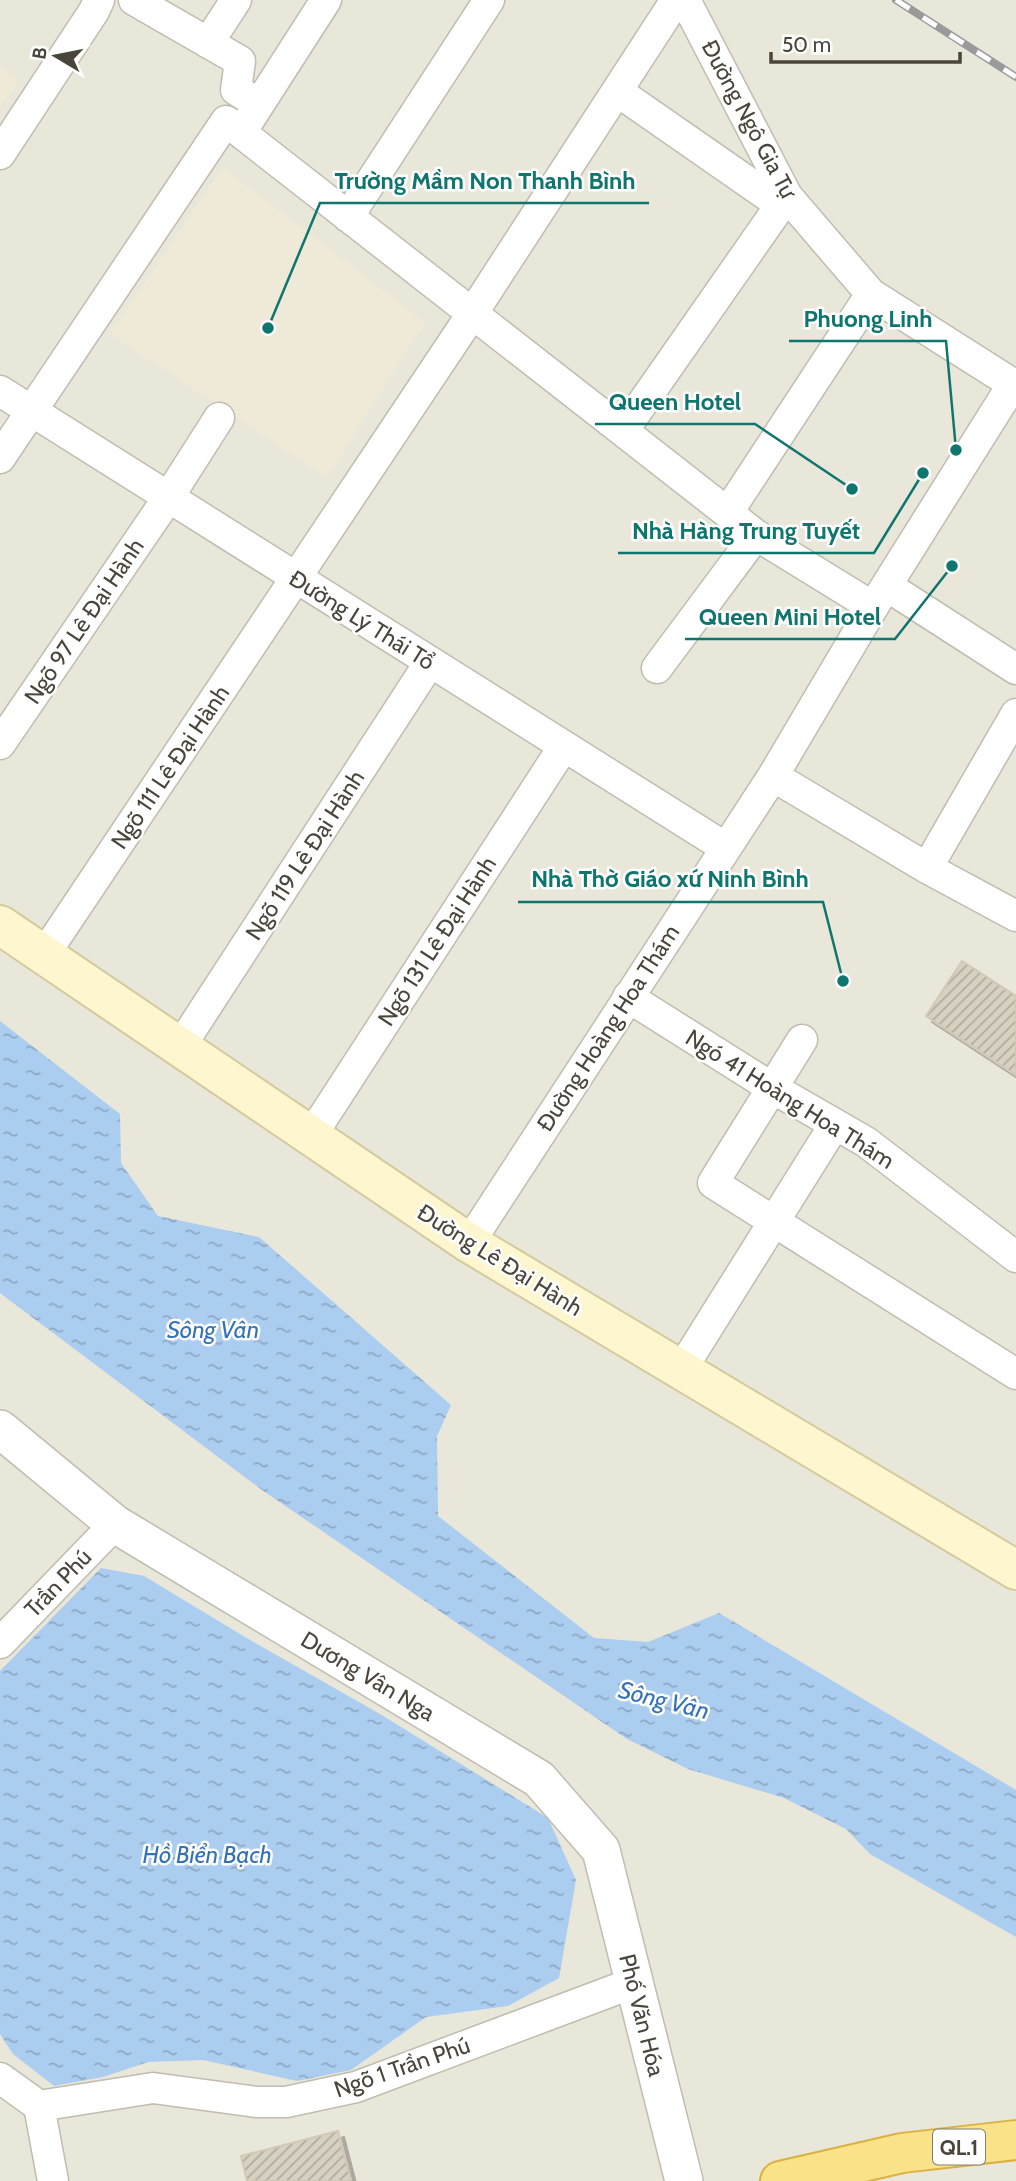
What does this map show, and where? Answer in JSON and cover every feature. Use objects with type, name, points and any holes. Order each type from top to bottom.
[{"type":"highway","points":[[902,2153],[1016,2127]]},
{"type":"highway","name":"QL.1","points":[[780,2181],[902,2153],[1016,2140]]},
{"type":"main road","name":"Đường Lê Đại Hành","points":[[0,925],[468,1243],[1016,1570]]},
{"type":"street","points":[[0,154],[99,0]]},
{"type":"street","points":[[134,0],[240,61],[236,90],[259,104]]},
{"type":"street","points":[[208,43],[236,0]]},
{"type":"street","points":[[241,133],[326,0]]},
{"type":"street","points":[[348,217],[489,0]]},
{"type":"street","name":"Ngõ 111 Lê Đại Hành","points":[[44,955],[472,314],[676,0]]},
{"type":"street","name":"Đường Ngô Gia Tự","points":[[685,0],[784,201],[871,295],[1015,385]]},
{"type":"street","points":[[617,90],[784,201],[623,431]]},
{"type":"street","points":[[0,458],[226,121],[756,535],[880,596],[1016,669]]},
{"type":"street","points":[[728,512],[871,295]]},
{"type":"street","name":"Đường Hoàng Hoa Thám","points":[[468,1243],[773,776],[880,596],[1015,385]]},
{"type":"street","name":"Đường Lý Thái Tổ","points":[[0,391],[726,848]]},
{"type":"street","name":"Ngõ 97 Lê Đại Hành","points":[[0,744],[168,498],[219,418]]},
{"type":"street","points":[[657,668],[756,535]]},
{"type":"street","name":"Ngõ 119 Lê Đại Hành","points":[[180,1047],[430,662]]},
{"type":"street","points":[[927,868],[1016,714]]},
{"type":"street","name":"Ngõ 131 Lê Đại Hành","points":[[311,1136],[564,746]]},
{"type":"street","points":[[773,776],[927,868],[1016,916]]},
{"type":"street","name":"Ngó 41 Hoàng Hoa Thám","points":[[628,997],[774,1089],[866,1142],[1016,1257]]},
{"type":"street","points":[[802,1040],[774,1089],[713,1183],[1016,1374]]},
{"type":"street","points":[[681,1370],[835,1124]]},
{"type":"street","name":"Dương Vân Nga","points":[[0,1429],[115,1524],[539,1779],[601,1850]]},
{"type":"street","name":"Trần Phú","points":[[0,1643],[115,1524]]},
{"type":"street","name":"Phố Văn Hóa","points":[[601,1850],[684,2181]]},
{"type":"street","name":"Ngõ 1 Trần Phú","points":[[38,2106],[153,2088],[256,2102],[286,2102],[356,2087],[633,1983]]},
{"type":"street","points":[[0,2078],[38,2106],[52,2181]]},
{"type":"shaded area","points":[[0,0],[1016,0],[1016,2181],[0,2181]]},
{"type":"shaded area","points":[[0,68],[19,80],[0,108]]},
{"type":"shaded area","points":[[223,167],[425,322],[327,478],[110,334]]},
{"type":"water","name":"Sông Vân","points":[[0,1021],[120,1114],[121,1163],[158,1216],[259,1237],[451,1405],[437,1436],[438,1516],[594,1638],[648,1642],[719,1613],[1016,1790],[1016,1937],[870,1854],[846,1829],[784,1798],[688,1769],[627,1739],[262,1490],[0,1293]]},
{"type":"water","name":"Hồ Biển Bạch","points":[[101,1568],[144,1576],[380,1714],[548,1818],[576,1880],[559,1978],[508,2006],[426,2017],[351,2070],[297,2081],[203,2060],[148,2062],[103,2077],[54,2086],[13,2054],[0,2034],[0,1671]]},
{"type":"building","points":[[962,961],[1016,996],[1016,1075],[926,1016]]},
{"type":"building","points":[[338,2131],[351,2181],[247,2181],[241,2156]]},
{"type":"railway","points":[[896,0],[1016,77]]},
{"type":"place","name":"Trường Mầm Non Thanh Bình","points":[[268,328]]},
{"type":"place","name":"Phuong Linh","points":[[956,450]]},
{"type":"place","name":"Nhà Hàng Trung Tuyết","points":[[923,473]]},
{"type":"place","name":"Queen Hotel","points":[[852,489]]},
{"type":"place","name":"Queen Mini Hotel","points":[[952,566]]},
{"type":"place","name":"Nhà Thờ Giáo xứ Ninh Bình","points":[[843,981]]}]
